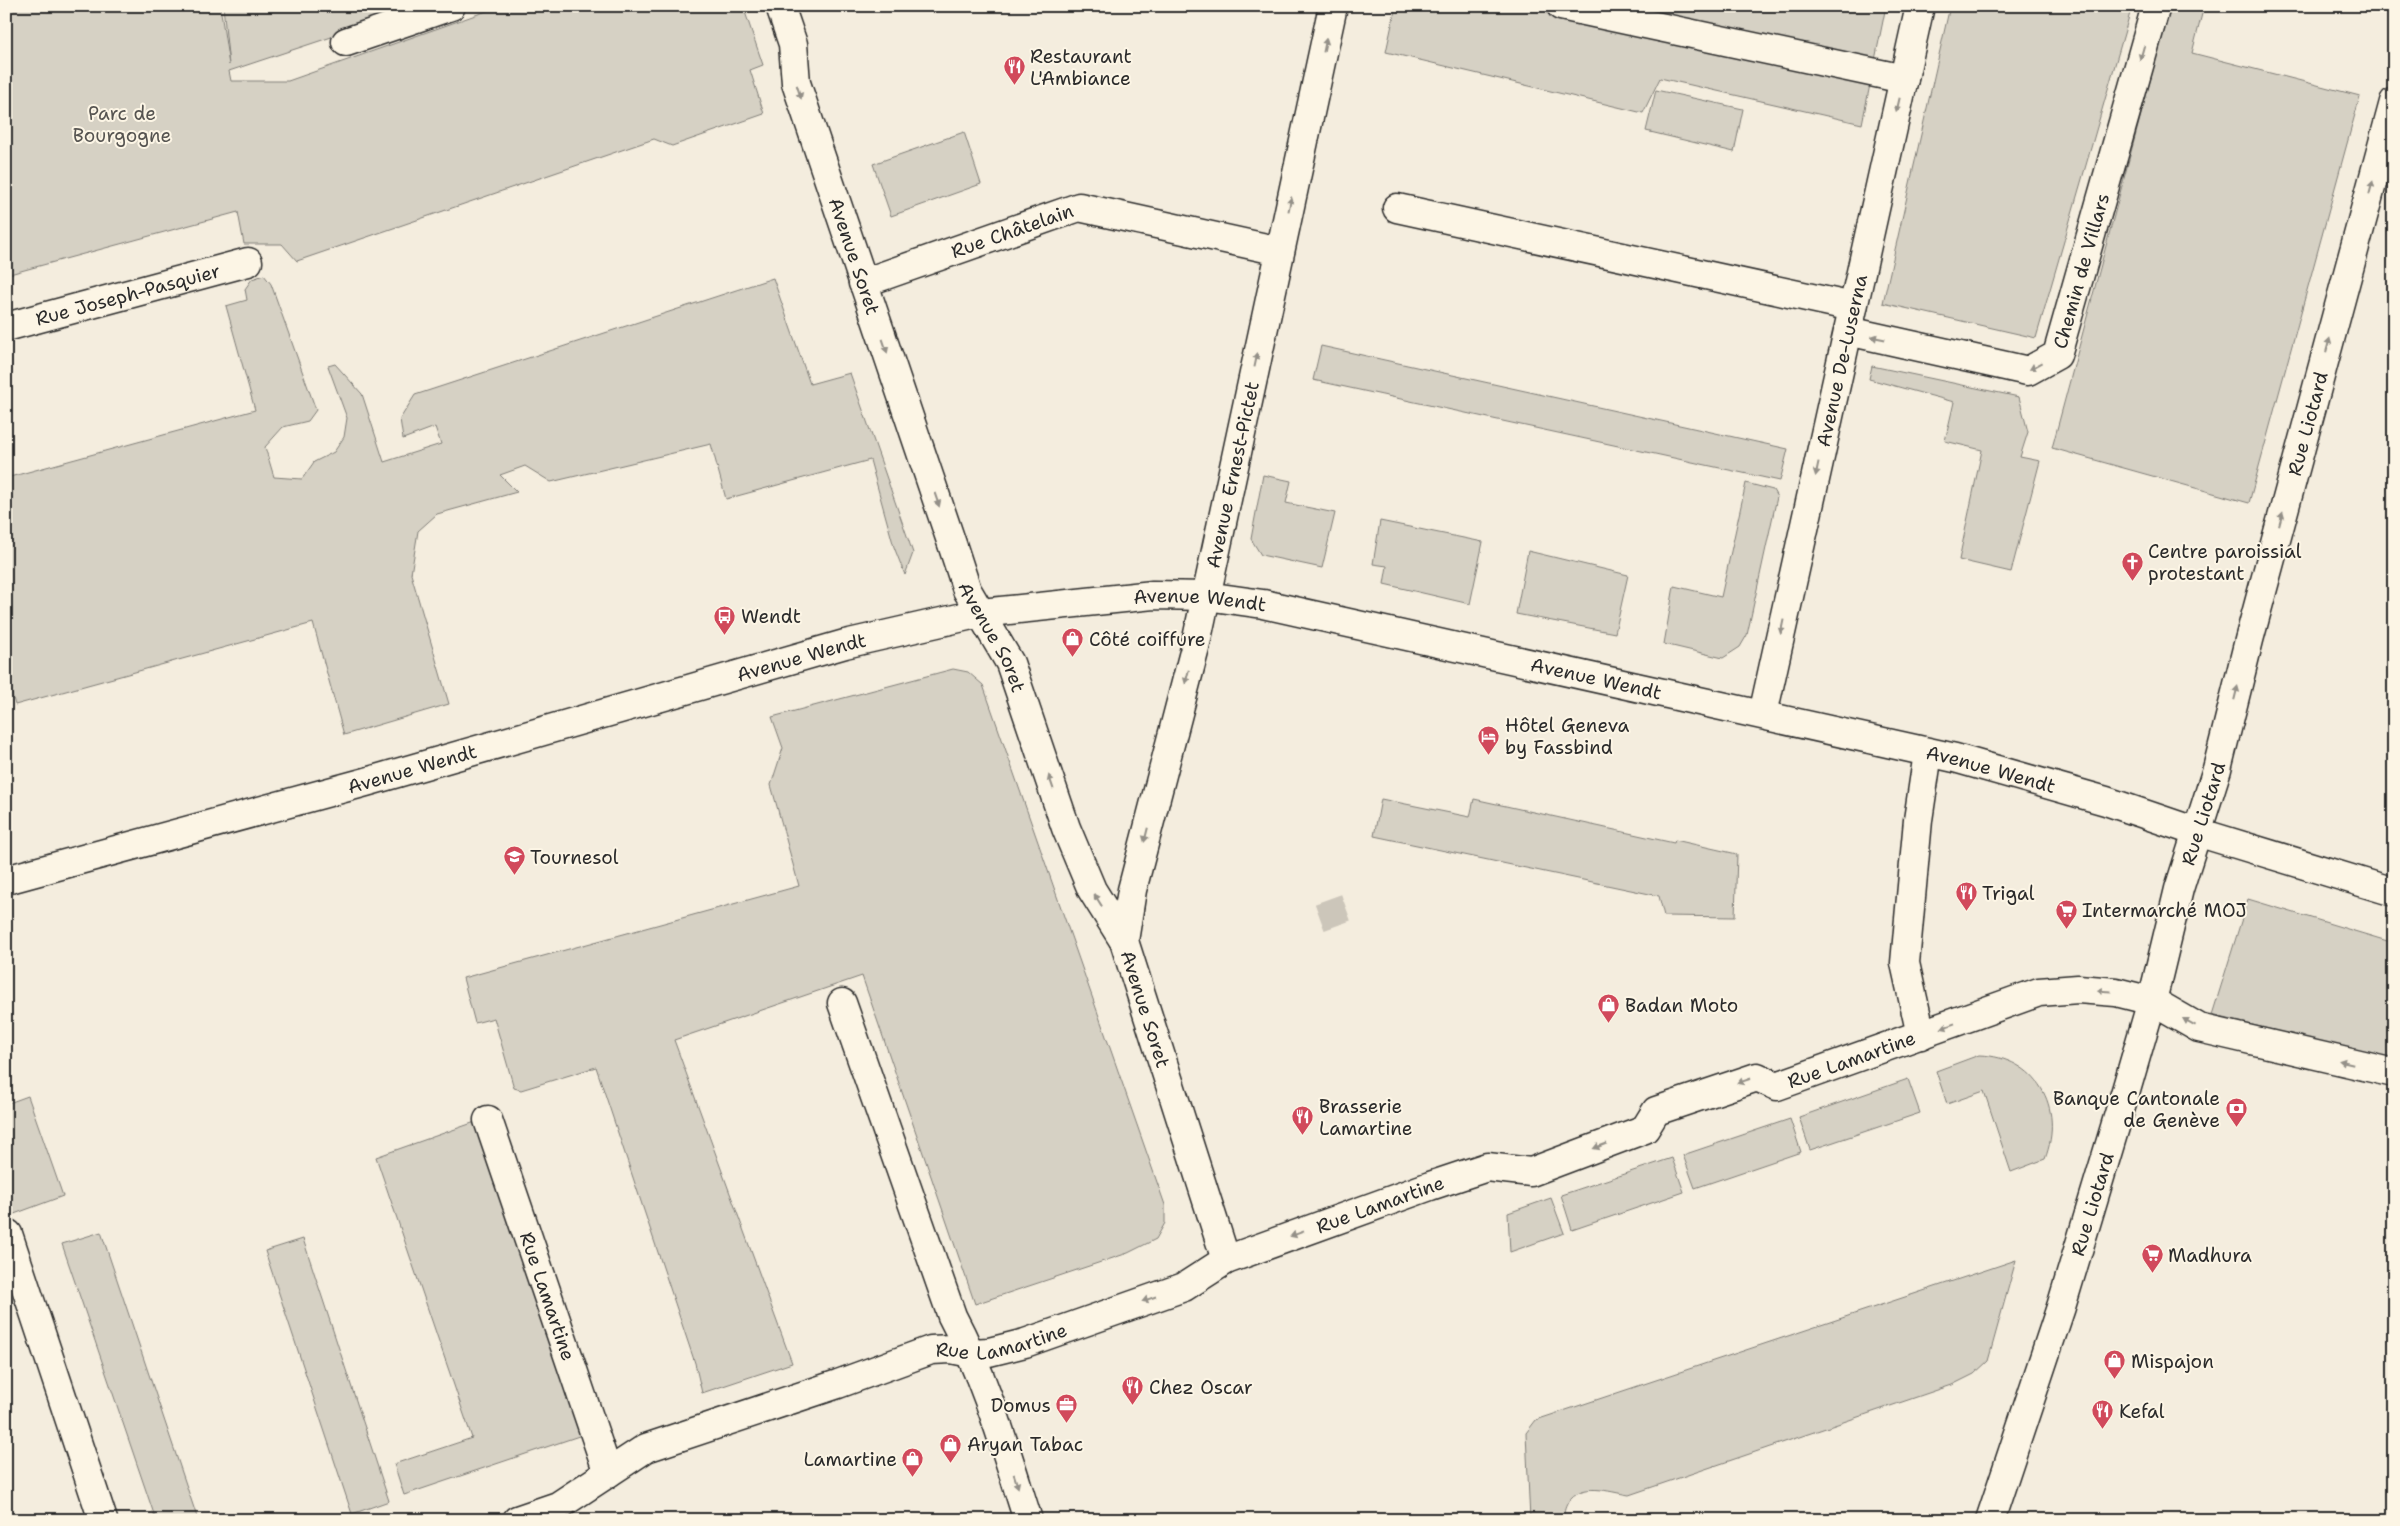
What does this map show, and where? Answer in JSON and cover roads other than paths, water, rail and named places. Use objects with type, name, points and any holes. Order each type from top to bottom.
[{"type":"street","points":[[346,42],[451,6]]},
{"type":"street","name":"Avenue Soret","points":[[780,6],[793,44],[796,83],[952,544],[955,559],[967,590],[1010,663],[1066,828],[1092,890],[1124,941],[1226,1260]]},
{"type":"street","name":"Avenue Ernest-Pictet","points":[[1124,941],[1132,890],[1206,596],[1333,6]]},
{"type":"street","points":[[1561,6],[1904,79]]},
{"type":"street","name":"Avenue De-Luserna","points":[[1763,714],[1920,6]]},
{"type":"street","name":"Chemin de Villars","points":[[1396,208],[1851,319],[2028,370],[2057,355],[2156,6]]},
{"type":"street","name":"Rue Liotard","points":[[1990,1520],[2093,1205],[2152,1001],[2179,889],[2217,769],[2251,630],[2394,102]]},
{"type":"street","name":"Rue Châtelain","points":[[863,283],[1078,207],[1280,251]]},
{"type":"street","name":"Rue Joseph-Pasquier","points":[[6,327],[248,262]]},
{"type":"street","name":"Avenue Wendt","points":[[6,880],[366,782],[845,644],[981,613],[1153,595],[1206,596],[1272,606],[1955,758],[2106,801],[2196,832],[2394,892]]},
{"type":"street","points":[[1921,1035],[1905,963],[1918,820],[1928,753]]},
{"type":"street","name":"Rue Lamartine","points":[[517,1520],[558,1506],[646,1448],[838,1384],[931,1350],[951,1349],[971,1353],[989,1352],[1025,1343],[1184,1287],[1226,1260],[1487,1167],[1530,1172],[1646,1129],[1656,1111],[1757,1076],[1778,1086],[2039,992],[2078,989],[2116,992],[2152,1001],[2199,1028],[2394,1074]]},
{"type":"street","points":[[842,1003],[952,1316],[971,1353],[1028,1520]]},
{"type":"street","name":"Rue Lamartine","points":[[488,1120],[608,1473]]},
{"type":"street","points":[[6,1235],[8,1234],[102,1520]]},
{"type":"tunnel","points":[[1328,899],[1339,929]]},
{"type":"place","name":"Restaurant L'Ambiance","points":[[1014,86]]},
{"type":"place","name":"Centre paroissial protestant","points":[[2132,581]]},
{"type":"place","name":"Wendt","points":[[725,635]]},
{"type":"place","name":"Côté coiffure","points":[[1073,658]]},
{"type":"place","name":"Hôtel Geneva by Fassbind","points":[[1489,755]]},
{"type":"place","name":"Tournesol","points":[[514,876]]},
{"type":"place","name":"Trigal","points":[[1966,912]]},
{"type":"place","name":"Intermarché MOJ","points":[[2066,929]]},
{"type":"place","name":"Badan Moto","points":[[1609,1024]]},
{"type":"place","name":"Banque Cantonale de Genève","points":[[2236,1128]]},
{"type":"place","name":"Brasserie Lamartine","points":[[1303,1136]]},
{"type":"place","name":"Madhura","points":[[2152,1274]]},
{"type":"place","name":"Mispajon","points":[[2115,1380]]},
{"type":"place","name":"Chez Oscar","points":[[1133,1406]]},
{"type":"place","name":"Domus","points":[[1067,1424]]},
{"type":"place","name":"Kefal","points":[[2103,1430]]},
{"type":"place","name":"Aryan Tabac","points":[[951,1463]]},
{"type":"place","name":"Lamartine","points":[[913,1478]]},
{"type":"park label","name":"Parc de Bourgogne","points":[[122,124]]}]
